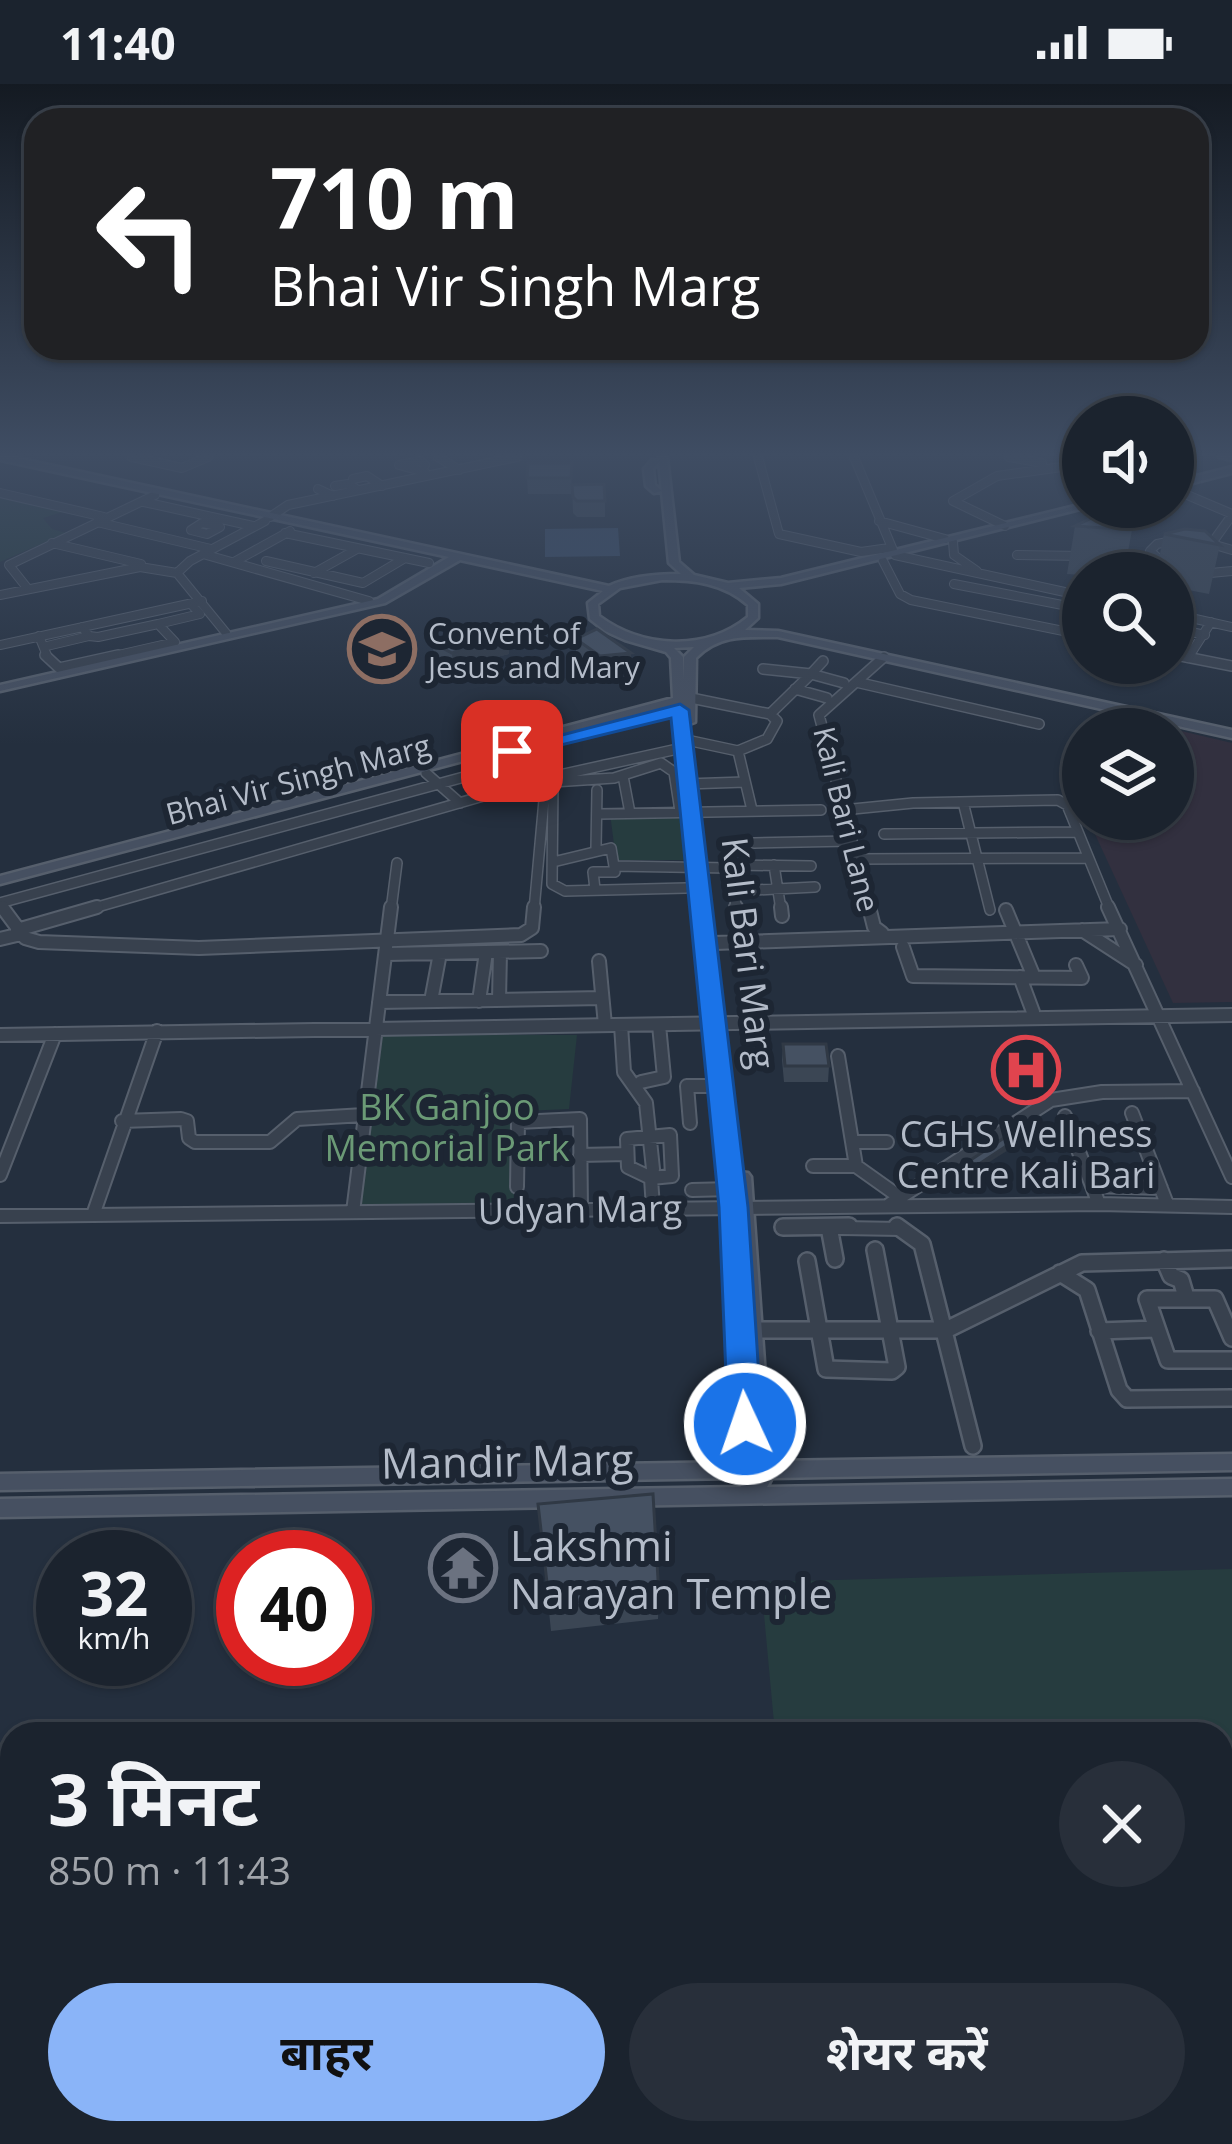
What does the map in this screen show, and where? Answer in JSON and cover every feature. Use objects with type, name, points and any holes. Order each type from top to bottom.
[{"type":"street","points":[[28,589],[9,565],[32,553]]},
{"type":"street","points":[[94,553],[176,573],[226,633]]},
{"type":"street","points":[[176,573],[204,553]]},
{"type":"street","points":[[217,553],[369,601]]},
{"type":"street","points":[[238,560],[250,553]]},
{"type":"street","points":[[314,573],[350,553]]},
{"type":"street","points":[[386,553],[405,559],[446,559]]},
{"type":"street","points":[[409,553],[609,589]]},
{"type":"street","points":[[418,553],[596,598]]},
{"type":"street","points":[[650,578],[664,564],[663,553]]},
{"type":"street","points":[[672,553],[680,572],[696,579]]},
{"type":"street","points":[[872,553],[1062,592]]},
{"type":"street","points":[[686,702],[676,657],[670,650],[598,622],[592,613],[596,598],[609,589],[650,578],[696,579],[728,586],[784,582],[899,553]]},
{"type":"street","points":[[953,553],[987,577]]},
{"type":"street","points":[[1017,554],[1062,555]]},
{"type":"street","points":[[891,555],[900,594],[910,600],[1062,631]]},
{"type":"street","points":[[266,561],[362,583],[405,559]]},
{"type":"street","points":[[0,686],[369,601],[446,559]]},
{"type":"street","points":[[0,686],[381,601],[446,559]]},
{"type":"street","points":[[0,595],[148,566]]},
{"type":"street","points":[[1194,572],[1231,572]]},
{"type":"street","points":[[313,585],[329,576]]},
{"type":"street","points":[[734,633],[762,592],[784,582]]},
{"type":"street","points":[[350,595],[365,586],[362,583]]},
{"type":"street","points":[[954,584],[1062,605]]},
{"type":"street","points":[[728,586],[753,611],[795,633],[1232,732]]},
{"type":"street","points":[[0,645],[39,636],[158,624],[200,614],[197,603]]},
{"type":"street","points":[[158,624],[176,642],[59,668],[42,652],[47,646],[197,603]]},
{"type":"street","points":[[1194,618],[1232,626]]},
{"type":"street","points":[[1194,650],[1211,622]]},
{"type":"street","points":[[1194,632],[1205,634]]},
{"type":"street","points":[[90,633],[114,653]]},
{"type":"street","points":[[641,640],[778,634],[1232,732]]},
{"type":"street","points":[[39,636],[47,646]]},
{"type":"street","points":[[69,640],[81,656]]},
{"type":"street","points":[[686,702],[690,657],[706,640]]},
{"type":"street","name":"Kali Bari Lane","points":[[883,934],[874,927],[819,715],[850,682],[884,657]]},
{"type":"street","points":[[1194,659],[1232,667]]},
{"type":"street","points":[[770,713],[823,661]]},
{"type":"street","points":[[763,669],[811,674],[1039,724]]},
{"type":"street","points":[[795,689],[827,698]]},
{"type":"street","points":[[0,939],[289,848],[685,743],[751,750],[770,737],[777,722],[770,713],[686,702]]},
{"type":"street","name":"Bhai Vir Singh Marg","points":[[0,883],[560,739],[686,702]]},
{"type":"street","name":"Bhai Vir Singh Marg","points":[[0,883],[686,702]]},
{"type":"street","name":"Kali Bari Marg","points":[[686,702],[689,810],[715,943],[757,1494]]},
{"type":"street","points":[[541,951],[440,953],[39,942],[19,932],[0,904],[545,755],[560,739]]},
{"type":"street","points":[[738,751],[752,810]]},
{"type":"street","points":[[686,888],[555,889],[553,782],[567,777],[622,776],[644,763],[668,764],[689,810]]},
{"type":"street","points":[[426,773],[460,803]]},
{"type":"street","points":[[622,776],[630,813]]},
{"type":"street","points":[[388,948],[520,935],[532,928],[546,778]]},
{"type":"street","points":[[690,784],[745,782]]},
{"type":"street","points":[[596,848],[597,790]]},
{"type":"street","points":[[963,802],[990,910]]},
{"type":"street","points":[[844,809],[1062,802]]},
{"type":"street","points":[[599,814],[821,810]]},
{"type":"street","points":[[272,829],[289,848]]},
{"type":"street","points":[[884,834],[1062,832]]},
{"type":"street","points":[[1079,840],[1232,1177]]},
{"type":"street","points":[[754,843],[851,841]]},
{"type":"street","points":[[782,916],[777,889],[783,842]]},
{"type":"street","points":[[553,862],[572,860],[578,851],[611,848],[615,872],[593,872],[595,890]]},
{"type":"street","points":[[856,859],[1086,858]]},
{"type":"street","points":[[353,1212],[397,863]]},
{"type":"street","points":[[614,866],[700,864],[732,871],[740,929]]},
{"type":"street","name":"Kali Bari Marg","points":[[700,864],[721,1025]]},
{"type":"street","points":[[734,865],[811,866]]},
{"type":"street","points":[[735,891],[814,887]]},
{"type":"street","points":[[1006,910],[1033,1012]]},
{"type":"street","points":[[715,943],[1120,929]]},
{"type":"street","points":[[1082,930],[1136,965]]},
{"type":"street","points":[[903,947],[914,976],[1082,978],[1076,964]]},
{"type":"street","points":[[493,952],[499,1000]]},
{"type":"street","points":[[478,1000],[493,952]]},
{"type":"street","points":[[431,1001],[440,953]]},
{"type":"street","points":[[599,962],[605,1025]]},
{"type":"street","points":[[379,1002],[602,998]]},
{"type":"street","points":[[0,1035],[1232,1015]]},
{"type":"street","points":[[621,1025],[624,1072],[642,1094],[649,1135]]},
{"type":"street","points":[[640,1082],[664,1077],[659,1025]]},
{"type":"street","points":[[93,1215],[157,1031]]},
{"type":"street","points":[[0,1175],[55,1034]]},
{"type":"street","points":[[838,1056],[856,1166],[894,1202],[1051,1100],[1102,1092],[1193,1090]]},
{"type":"street","points":[[690,1123],[687,1086],[726,1091]]},
{"type":"street","points":[[1132,1112],[1167,1204]]},
{"type":"street","points":[[122,1121],[181,1119],[187,1121],[189,1138],[195,1142],[269,1142],[297,1119],[364,1115]]},
{"type":"street","points":[[1066,1116],[1099,1204]]},
{"type":"street","points":[[517,1187],[518,1122],[580,1119],[581,1209]]},
{"type":"street","points":[[670,1135],[672,1177],[628,1167],[627,1154],[627,1139],[670,1135]]},
{"type":"street","points":[[852,1142],[887,1142]]},
{"type":"street","points":[[580,1155],[627,1154]]},
{"type":"street","points":[[813,1166],[856,1166]]},
{"type":"street","points":[[652,1173],[653,1208]]},
{"type":"street","points":[[1092,1186],[1161,1188]]},
{"type":"street","points":[[692,1190],[737,1201]]},
{"type":"street","name":"Udyan Marg","points":[[0,1216],[653,1208],[737,1201],[1232,1207]]},
{"type":"street","points":[[783,1227],[896,1226],[918,1240],[925,1249],[973,1446]]},
{"type":"street","points":[[830,1227],[836,1259]]},
{"type":"street","points":[[808,1261],[826,1369],[896,1369],[875,1250]]},
{"type":"street","points":[[1164,1260],[1171,1276],[1181,1280],[1186,1298]]},
{"type":"street","points":[[746,1330],[946,1330],[1091,1262],[1231,1262]]},
{"type":"street","points":[[1060,1273],[1087,1290],[1119,1390],[1127,1399],[1224,1394]]},
{"type":"street","points":[[1231,1330],[1215,1299],[1147,1299],[1168,1360],[1232,1360]]},
{"type":"street","points":[[1099,1331],[1156,1329]]},
{"type":"street","name":"Mandir Marg","points":[[0,1482],[1232,1462]]},
{"type":"street","points":[[135,1505],[138,1480]]},
{"type":"street","name":"Mandir Marg","points":[[0,1508],[1232,1487]]},
{"type":"shaded area","points":[[1194,734],[1232,743],[1232,1002],[1173,1003],[1098,840],[1194,840]]},
{"type":"green space","points":[[678,812],[689,860],[616,860],[610,813]]},
{"type":"green space","name":"BK Ganjoo Memorial Park","points":[[383,1034],[577,1035],[569,1109],[524,1111],[521,1205],[360,1206]]},
{"type":"green space","points":[[1232,1569],[1232,1722],[774,1722],[761,1582]]},
{"type":"water","points":[[545,553],[620,556],[545,557]]},
{"type":"building","points":[[496,627],[509,636],[452,653],[433,643]]},
{"type":"building","points":[[597,629],[631,653],[600,656],[576,639]]},
{"type":"building","points":[[783,1044],[826,1044],[829,1066],[785,1066]]},
{"type":"building","points":[[1013,1132],[1020,1137],[964,1174],[957,1169]]},
{"type":"building","points":[[653,1494],[659,1596],[550,1609],[538,1504]]},
{"type":"place","name":"Convent of Jesus and Mary","points":[[382,649]]},
{"type":"place","name":"CGHS Wellness Centre Kali Bari","points":[[1026,1070]]},
{"type":"place","name":"Lakshmi Narayan Temple","points":[[463,1568]]},
{"type":"route","points":[[512,751],[680,710],[734,1207],[745,1424]]}]
